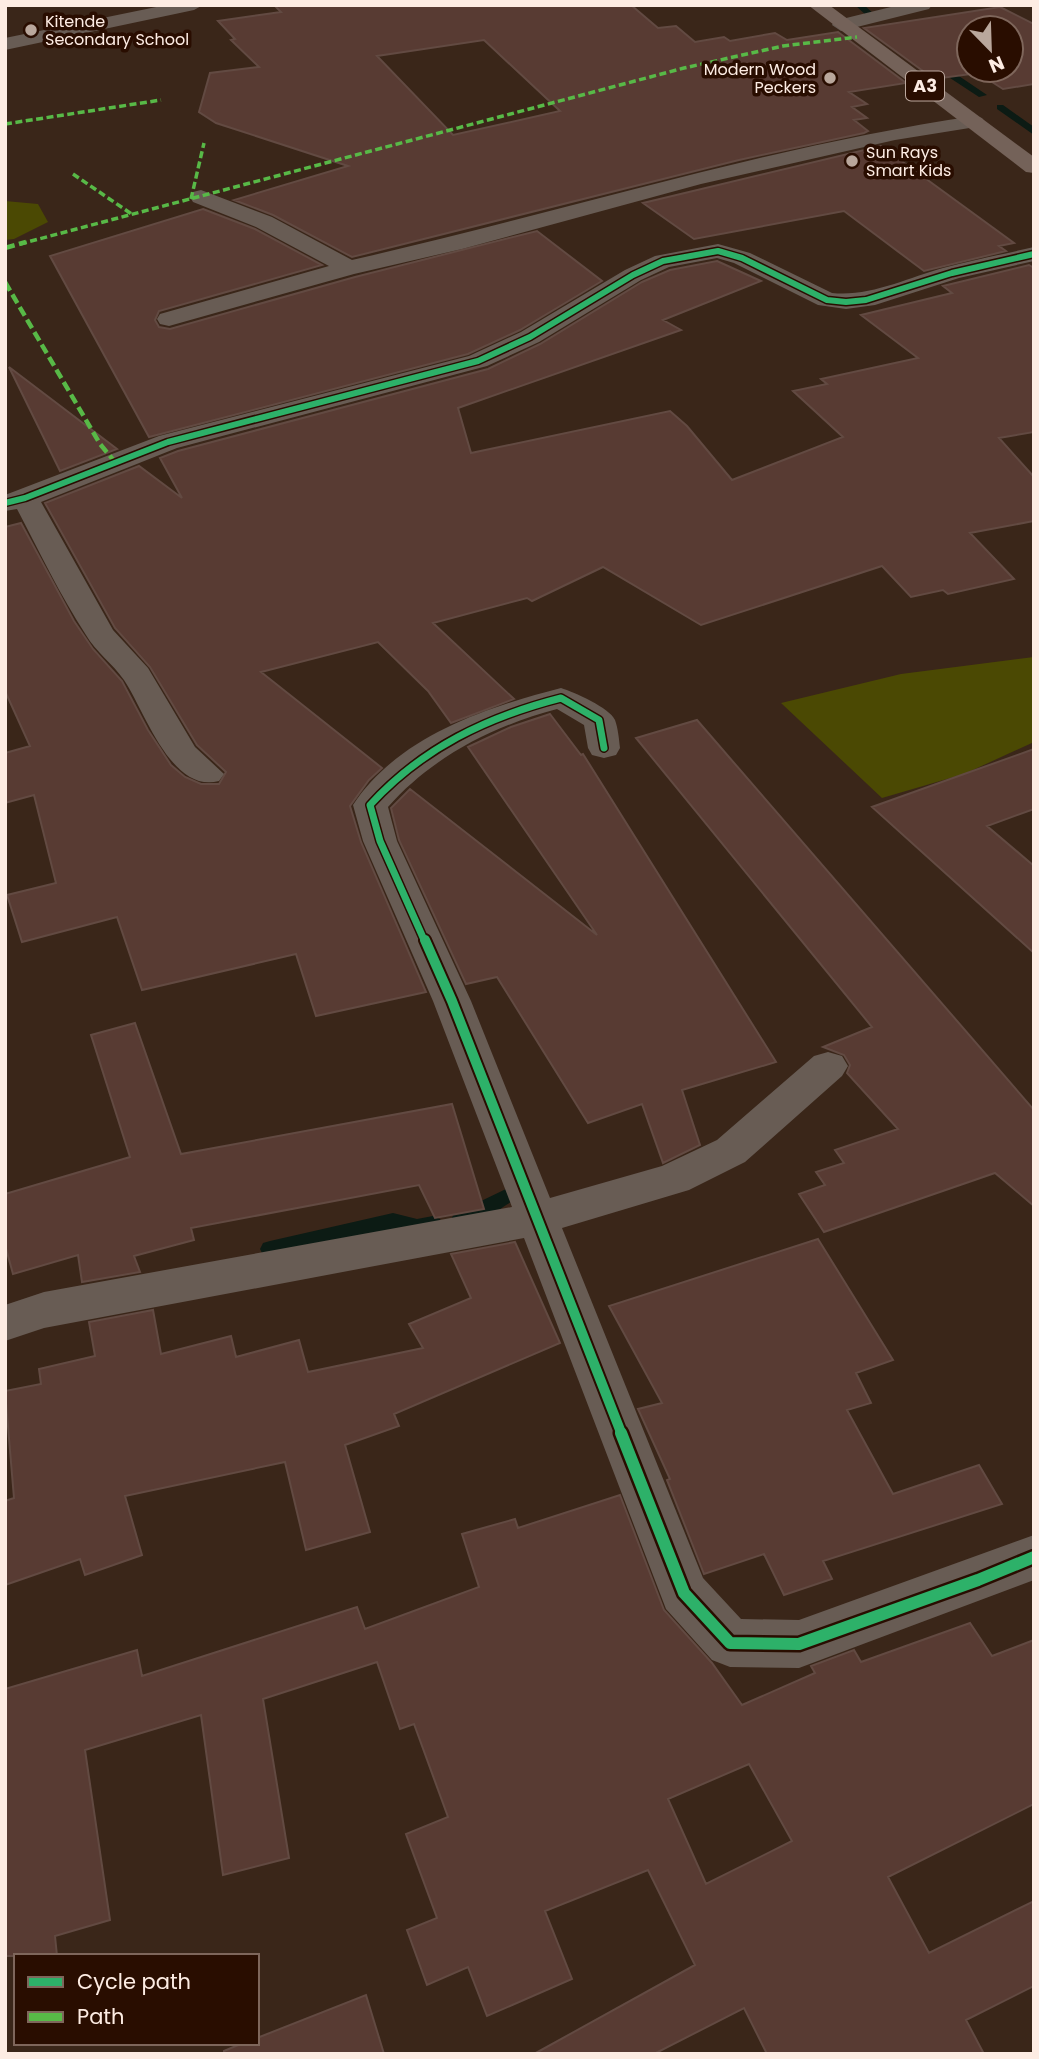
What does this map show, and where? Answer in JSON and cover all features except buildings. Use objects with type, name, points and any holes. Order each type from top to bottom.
[{"type":"main road","name":"A3","points":[[817,5],[1034,167]]},
{"type":"street","points":[[5,44],[194,5]]},
{"type":"street","points":[[841,24],[923,5]]},
{"type":"street","points":[[169,319],[349,268],[454,244],[789,157],[895,134],[975,122]]},
{"type":"street","points":[[201,197],[264,222],[349,268]]},
{"type":"street","points":[[207,774],[182,753],[137,675],[100,634],[15,501],[168,442],[351,396],[478,360],[572,314],[633,275],[674,258],[718,251],[742,258],[827,300],[846,302],[866,300],[952,273],[1034,254]]},
{"type":"street","points":[[604,748],[599,720],[561,698],[530,704],[443,744],[386,785],[370,805],[380,841],[452,1001],[684,1593],[730,1643],[799,1643],[978,1580],[1034,1557]]},
{"type":"street","points":[[5,1323],[44,1310],[537,1219],[674,1179],[731,1151],[828,1066]]},
{"type":"shaded area","points":[[5,201],[38,204],[48,222],[14,239],[5,240]]},
{"type":"shaded area","points":[[1034,657],[1034,742],[964,774],[882,798],[781,703],[901,674]]},
{"type":"waterway","points":[[859,5],[871,15]]},
{"type":"waterway","points":[[950,74],[982,95]]},
{"type":"waterway","points":[[1000,107],[1034,132]]},
{"type":"waterway","points":[[461,1219],[474,1215],[506,1196]]},
{"type":"waterway","points":[[270,1249],[393,1221],[417,1227],[433,1224]]},
{"type":"marked path","points":[[5,248],[684,68],[783,46],[857,37]]},
{"type":"marked path","points":[[5,124],[161,100]]},
{"type":"marked path","points":[[191,199],[204,143]]},
{"type":"marked path","points":[[73,174],[133,215]]},
{"type":"marked path","points":[[5,282],[100,444],[115,462]]},
{"type":"cycle path","points":[[5,503],[25,498],[168,442],[478,361],[530,337],[633,275],[663,261],[718,251],[742,258],[827,300],[846,302],[866,300],[952,273],[1034,254]]},
{"type":"cycle path","points":[[604,748],[599,720],[561,698],[508,714],[456,736],[409,767],[370,805],[380,841],[452,1001],[684,1593],[730,1643],[799,1644],[978,1580],[1034,1557]]},
{"type":"place","name":"Kitende Secondary School","points":[[31,30]]},
{"type":"place","name":"Modern Wood Peckers","points":[[830,78]]},
{"type":"place","name":"Sun Rays Smart Kids","points":[[852,161]]}]
